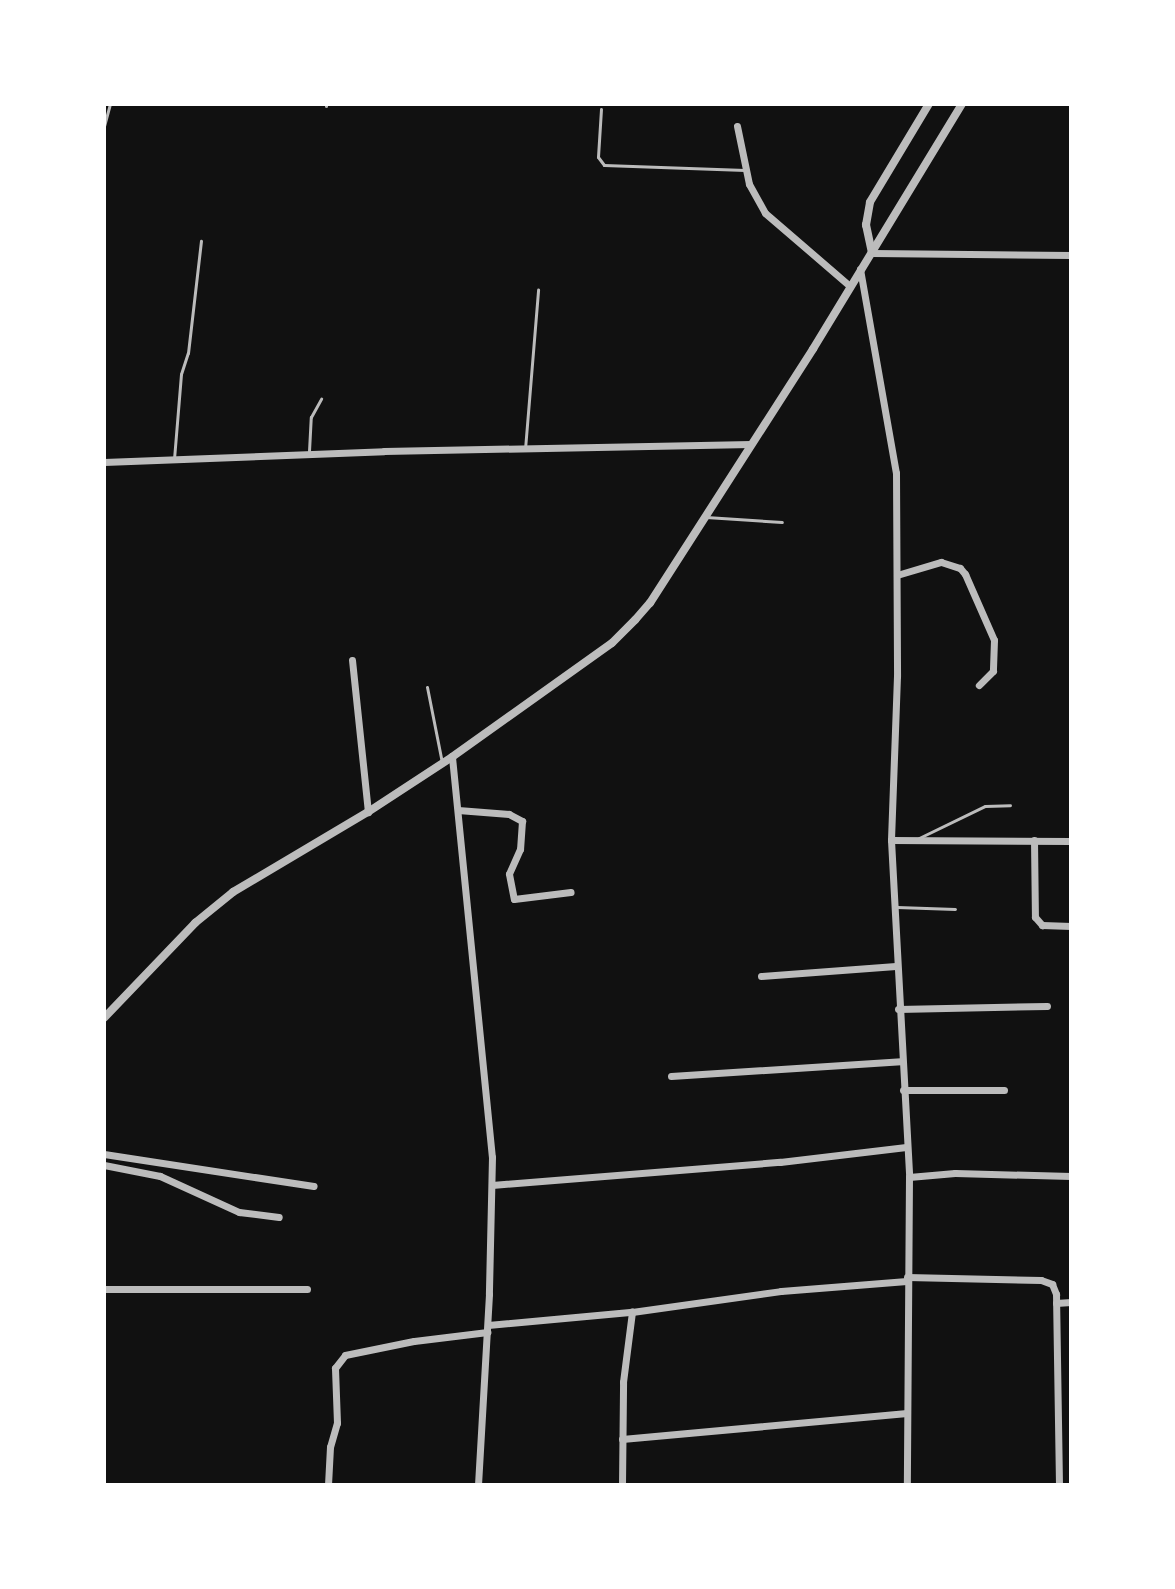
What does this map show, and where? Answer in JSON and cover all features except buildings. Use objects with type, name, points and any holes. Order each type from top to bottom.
[{"type":"street","points":[[872,253],[866,225],[870,202],[929,104]]},
{"type":"street","points":[[104,1018],[195,923],[233,892],[368,812],[452,757],[612,643],[650,603],[872,253],[962,104]]},
{"type":"street","points":[[737,126],[753,196],[765,213],[850,286]]},
{"type":"street","points":[[872,253],[1071,255]]},
{"type":"street","points":[[860,269],[896,473],[897,676],[891,840],[909,1177],[907,1485]]},
{"type":"street","points":[[104,462],[751,444]]},
{"type":"street","points":[[897,575],[941,562],[960,568],[965,574],[994,640],[993,671],[979,685]]},
{"type":"street","points":[[352,660],[368,812]]},
{"type":"street","points":[[452,757],[492,1185],[488,1328],[478,1485]]},
{"type":"street","points":[[458,810],[509,814],[522,821],[520,849],[509,874],[514,899],[571,892]]},
{"type":"street","points":[[891,840],[1071,841]]},
{"type":"street","points":[[1034,840],[1035,917],[1042,925],[1071,926]]},
{"type":"street","points":[[761,976],[896,966]]},
{"type":"street","points":[[898,1009],[1047,1006]]},
{"type":"street","points":[[671,1076],[901,1061]]},
{"type":"street","points":[[903,1090],[1004,1090]]},
{"type":"street","points":[[492,1185],[780,1162],[906,1147]]},
{"type":"street","points":[[104,1154],[314,1186]]},
{"type":"street","points":[[104,1165],[174,1181],[239,1212],[279,1217]]},
{"type":"street","points":[[909,1177],[955,1173],[1071,1176]]},
{"type":"street","points":[[328,1485],[330,1447],[337,1423],[335,1368],[345,1355],[488,1328],[781,1291],[907,1279],[1048,1281],[1055,1288],[1059,1485]]},
{"type":"street","points":[[104,1289],[307,1289]]},
{"type":"street","points":[[1056,1303],[1071,1302]]},
{"type":"street","points":[[622,1485],[623,1382],[632,1312]]},
{"type":"street","points":[[622,1439],[907,1413]]},
{"type":"lane","points":[[104,126],[110,104]]},
{"type":"lane","points":[[601,109],[598,157],[604,165],[745,170]]},
{"type":"lane","points":[[174,460],[181,374],[188,353],[201,241]]},
{"type":"lane","points":[[525,449],[538,290]]},
{"type":"lane","points":[[309,455],[311,417],[321,399]]},
{"type":"lane","points":[[704,517],[782,522]]},
{"type":"lane","points":[[427,687],[442,763]]},
{"type":"lane","points":[[915,840],[980,808],[1010,805]]},
{"type":"lane","points":[[893,907],[955,909]]}]
